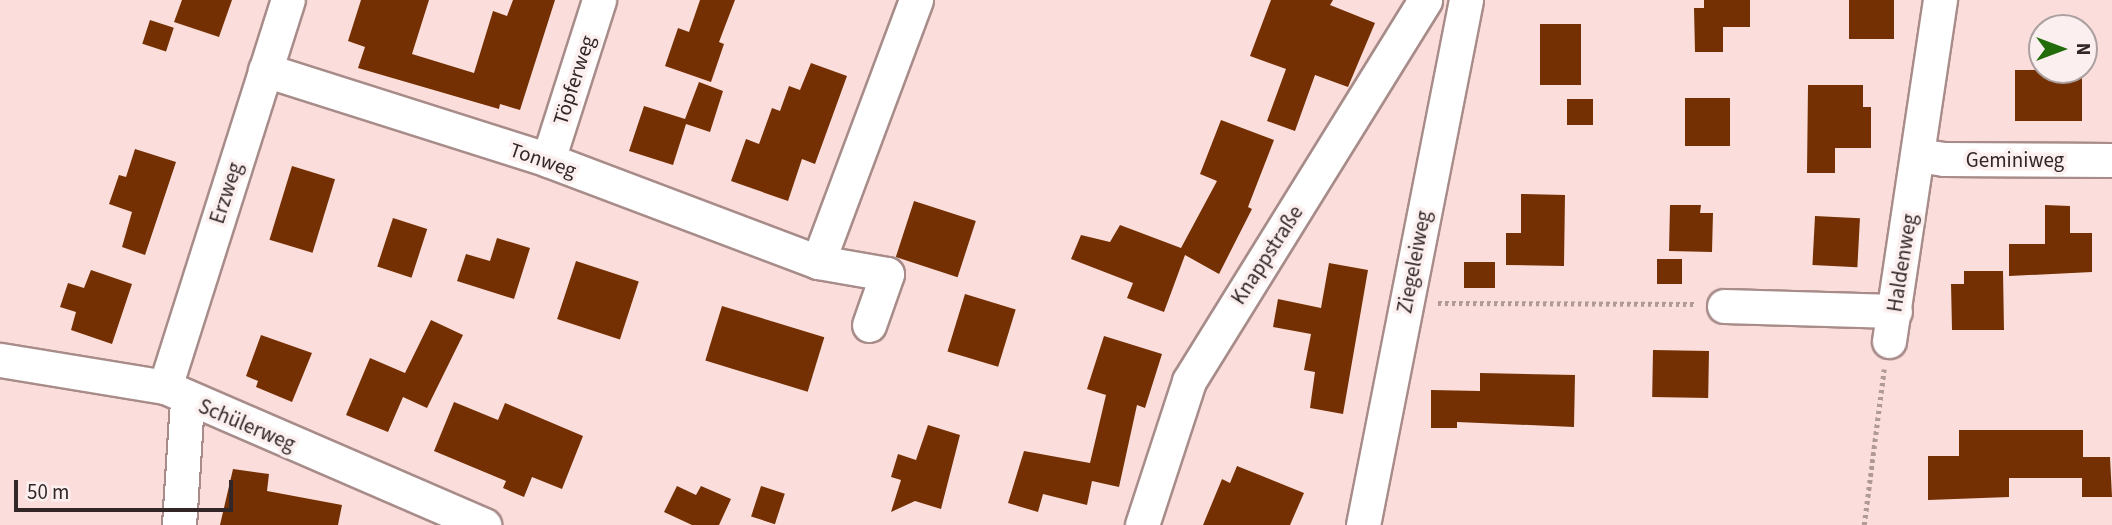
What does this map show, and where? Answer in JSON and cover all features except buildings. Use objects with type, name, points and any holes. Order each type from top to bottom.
[{"type":"street","name":"Erzweg","points":[[179,525],[176,393],[265,70],[288,0]]},
{"type":"street","name":"Töpferweg","points":[[548,160],[599,0]]},
{"type":"street","points":[[818,262],[916,0]]},
{"type":"street","name":"Knappstraße","points":[[1142,525],[1189,381],[1425,0]]},
{"type":"street","name":"Ziegeleiweg","points":[[1363,525],[1466,0]]},
{"type":"street","name":"Haldenweg","points":[[1892,326],[1940,0]]},
{"type":"street","name":"Tonweg","points":[[265,70],[548,160],[818,262],[887,274],[869,325]]},
{"type":"street","name":"Geminiweg","points":[[1918,155],[1944,159],[2112,160]]},
{"type":"street","points":[[1724,306],[1892,326]]},
{"type":"street","name":"Schülerweg","points":[[0,359],[176,393],[484,525]]},
{"type":"path","points":[[1407,298],[1724,306]]},
{"type":"path","name":"Haldenweg","points":[[1864,525],[1892,326]]}]
